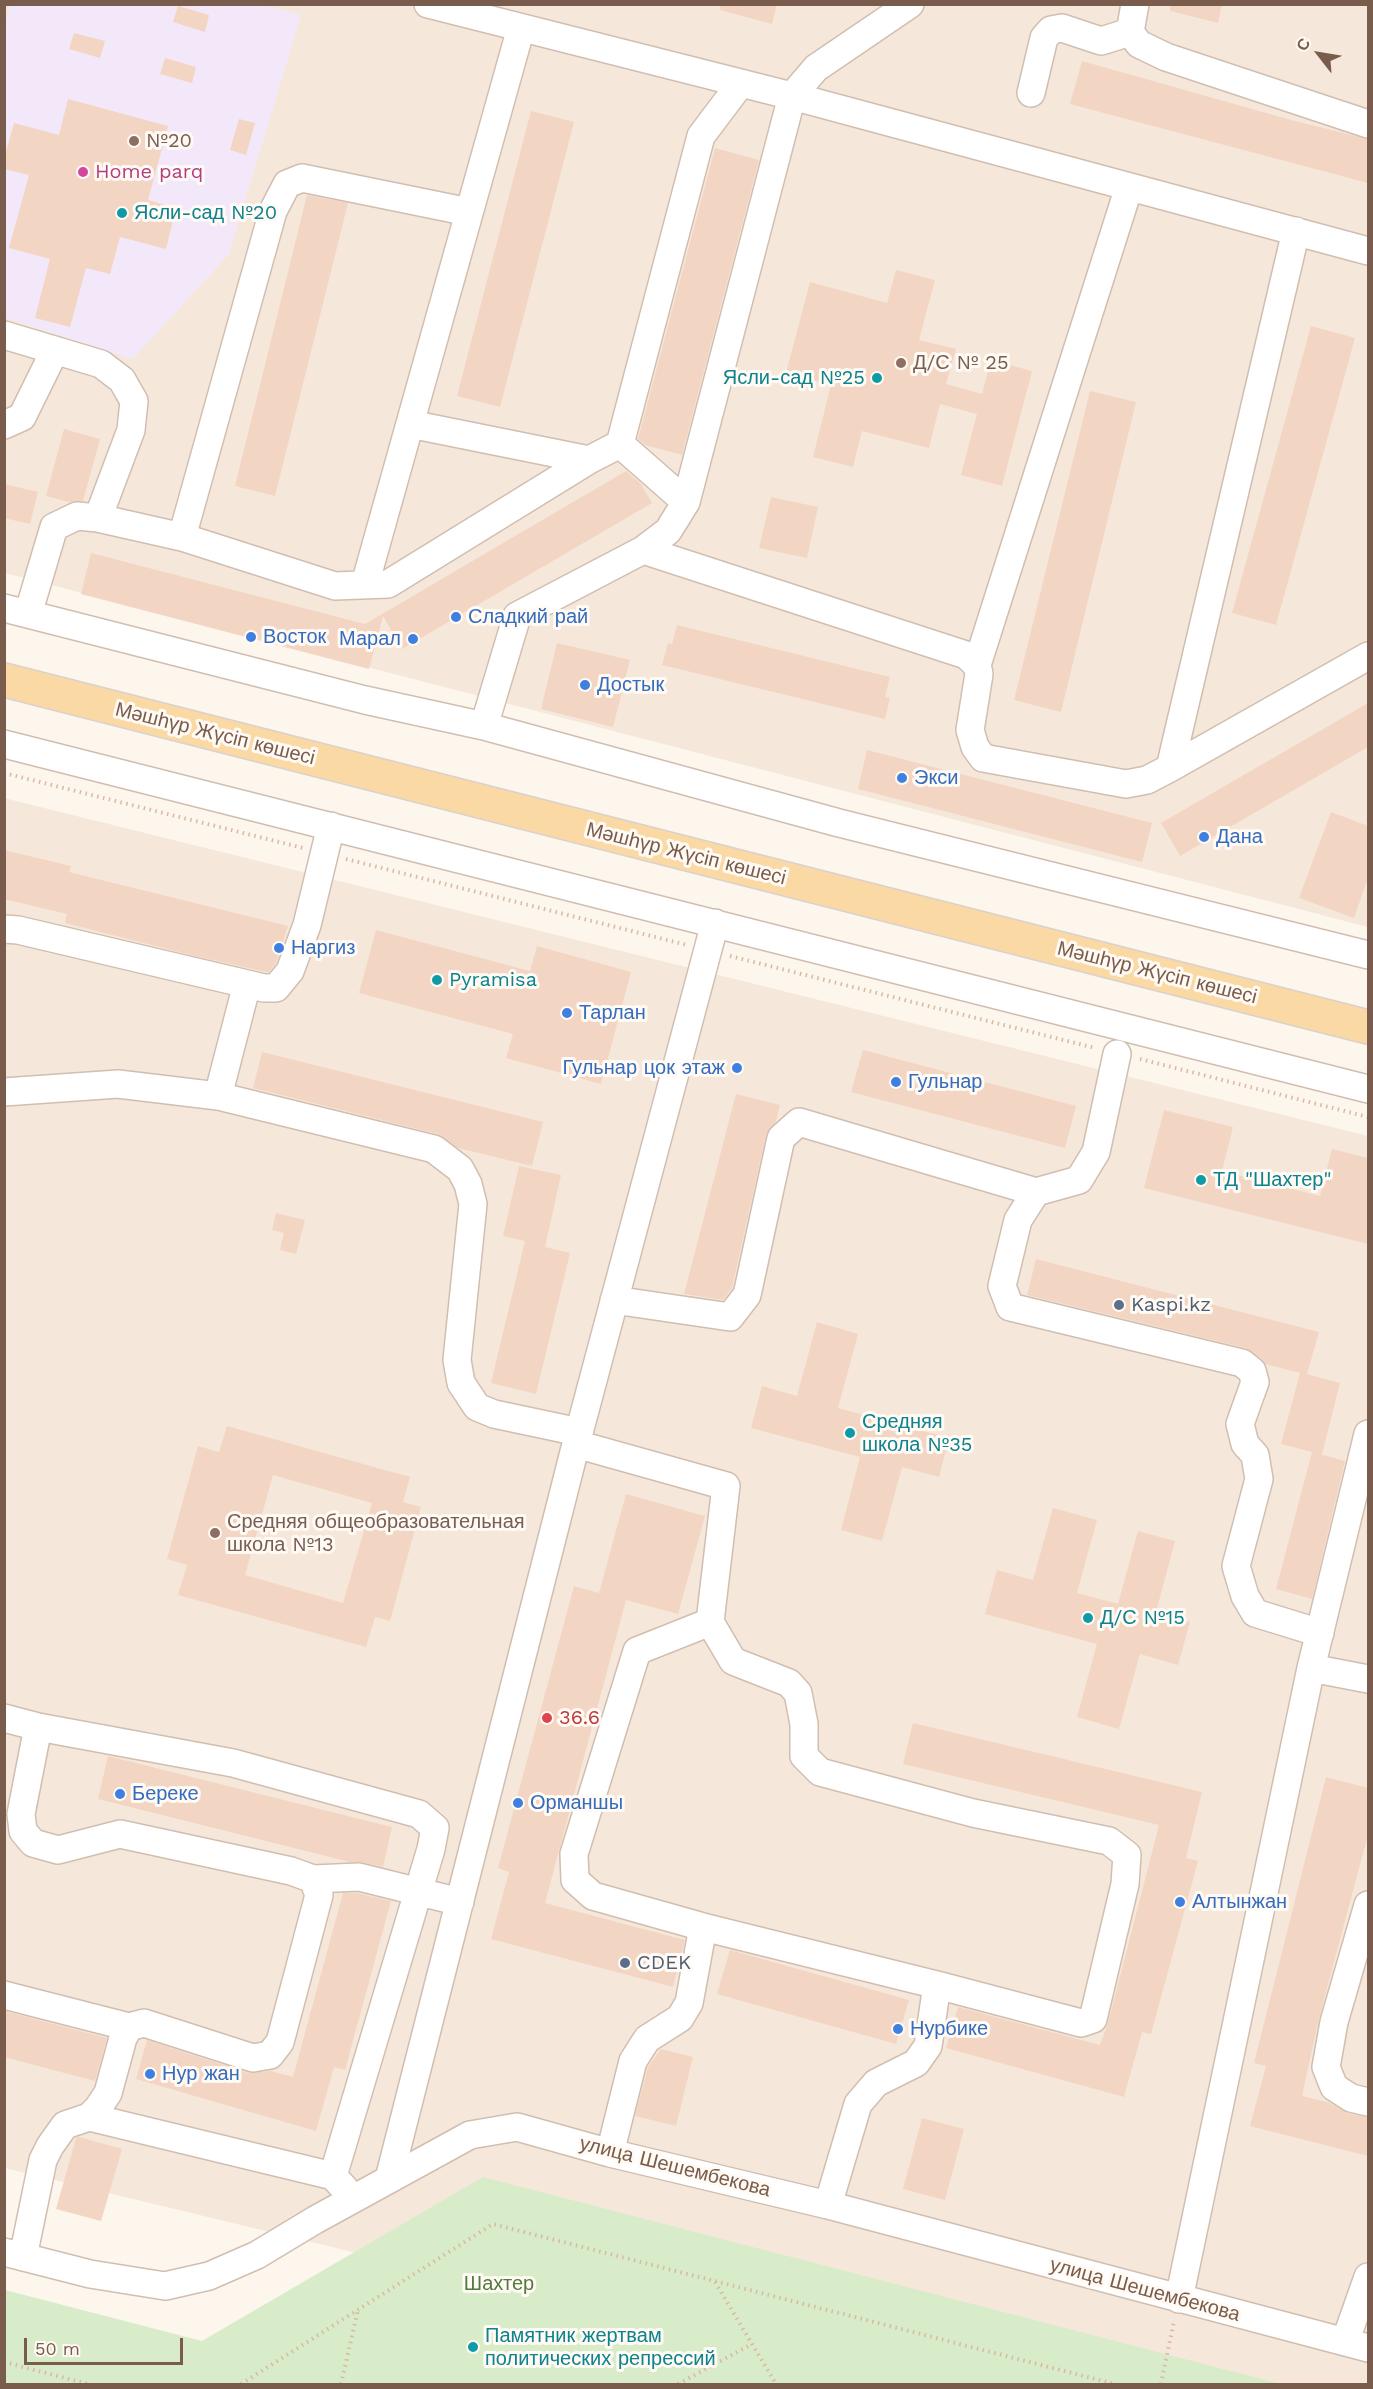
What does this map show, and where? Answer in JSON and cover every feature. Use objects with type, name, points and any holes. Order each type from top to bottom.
[{"type":"main road","name":"Мәшһүр Жүсіп көшесі","points":[[4,680],[1368,1027]]},
{"type":"street","points":[[428,4],[792,96],[1368,250]]},
{"type":"street","points":[[484,726],[517,616],[643,550],[668,531],[686,502],[792,96],[816,68],[910,4]]},
{"type":"street","points":[[1135,4],[1130,32],[1139,44],[1166,57],[1368,124]]},
{"type":"street","points":[[365,584],[521,28]]},
{"type":"street","points":[[1031,93],[1044,38],[1051,30],[1062,28],[1101,41],[1130,32]]},
{"type":"street","points":[[741,83],[700,136],[620,444],[589,460],[388,584],[335,586],[182,537],[98,518],[77,516],[54,527],[16,611],[365,700],[484,726],[839,823],[1368,955]]},
{"type":"street","points":[[182,537],[273,211],[287,184],[302,178],[469,212]]},
{"type":"street","points":[[1129,187],[977,665],[979,674],[970,730],[975,747],[983,758],[1126,784],[1147,780],[1368,656]]},
{"type":"street","points":[[1170,768],[1296,231]]},
{"type":"street","points":[[4,335],[101,364],[122,380],[134,401],[130,430],[98,518]]},
{"type":"street","points":[[4,425],[22,417],[55,351]]},
{"type":"street","points":[[410,424],[589,460]]},
{"type":"street","points":[[620,444],[686,502]]},
{"type":"street","points":[[643,550],[966,655],[977,665]]},
{"type":"street","points":[[4,744],[1368,1089]]},
{"type":"street","points":[[4,929],[18,930],[264,988],[276,988],[290,971],[307,925],[331,826]]},
{"type":"street","points":[[389,2179],[578,1438],[716,923]]},
{"type":"street","points":[[218,1096],[247,984]]},
{"type":"street","points":[[614,1300],[730,1317],[747,1295],[781,1138],[799,1122],[1036,1192],[1079,1180],[1096,1152],[1118,1054]]},
{"type":"street","points":[[4,1092],[118,1084],[218,1096],[434,1149],[460,1169],[468,1184],[473,1204],[457,1360],[461,1383],[477,1407],[726,1486],[710,1622],[733,1661],[789,1683],[798,1693],[804,1724],[804,1756],[820,1772],[973,1813],[1109,1841],[1127,1855],[1125,1884],[1093,2019],[1082,2023],[703,1927],[593,1896],[575,1880],[574,1854],[637,1651],[710,1622]]},
{"type":"street","points":[[1036,1192],[1018,1221],[1002,1286],[1010,1307],[1242,1362],[1252,1371],[1255,1382],[1240,1424],[1245,1444],[1255,1455],[1259,1479],[1236,1566],[1245,1596],[1255,1613],[1320,1633]]},
{"type":"street","points":[[1179,2299],[1311,1668],[1368,1434]]},
{"type":"street","points":[[1311,1668],[1368,1678]]},
{"type":"street","points":[[4,1718],[38,1727],[233,1763],[419,1814],[435,1828],[333,2176]]},
{"type":"street","points":[[38,1727],[21,1814],[23,1831],[33,1843],[58,1850],[120,1834],[291,1871],[313,1879],[359,1877],[460,1902]]},
{"type":"street","points":[[4,1995],[129,2026],[144,2023],[253,2058],[270,2055],[280,2042],[319,1896],[313,1879]]},
{"type":"street","points":[[1368,1905],[1334,2022],[1326,2067],[1334,2087],[1351,2098],[1368,2102]]},
{"type":"street","points":[[610,2153],[633,2061],[647,2039],[680,2018],[689,2002],[703,1927]]},
{"type":"street","points":[[828,2205],[858,2104],[876,2083],[916,2063],[928,2046],[937,1985]]},
{"type":"street","points":[[14,2255],[43,2160],[50,2146],[64,2125],[89,2117],[108,2093],[123,2038],[129,2026]]},
{"type":"street","points":[[89,2117],[333,2176],[353,2199]]},
{"type":"street","name":"улица Шешембекова","points":[[14,2255],[90,2274],[165,2286],[209,2276],[257,2255],[470,2135],[517,2127],[610,2153],[828,2205],[1357,2345]]},
{"type":"street","points":[[1357,2345],[1368,2277]]},
{"type":"path","points":[[241,2385],[493,2224],[1115,2385]]},
{"type":"path","points":[[715,2281],[776,2385]]},
{"type":"path","points":[[1161,2385],[1179,2299]]},
{"type":"path","points":[[341,2385],[358,2310]]},
{"type":"path","points":[[678,2385],[752,2344]]},
{"type":"path","points":[[4,2362],[88,2385]]},
{"type":"shaded area","name":"№20","points":[[260,4],[301,15],[229,254],[133,359],[5,318],[4,28],[10,5]]},
{"type":"shaded area","points":[[4,5],[1368,5],[1368,927],[5,573]]},
{"type":"shaded area","points":[[4,798],[1368,1136],[1368,2384],[899,2384],[5,2168]]},
{"type":"green space","name":"Шахтер","points":[[483,2177],[1281,2384],[5,2384],[5,2290],[202,2341]]},
{"type":"building","points":[[721,4],[777,4],[772,24],[720,10]]},
{"type":"building","points":[[1170,4],[1222,4],[1218,23],[1170,11]]},
{"type":"building","points":[[178,6],[209,15],[205,32],[173,22]]},
{"type":"building","points":[[74,33],[105,41],[100,58],[69,49]]},
{"type":"building","points":[[165,58],[196,67],[192,83],[160,74]]},
{"type":"building","points":[[1082,61],[1291,120],[1368,139],[1368,183],[1070,104]]},
{"type":"building","name":"Ясли-сад №20","points":[[68,99],[168,126],[148,200],[176,208],[166,249],[120,237],[110,274],[86,268],[70,327],[35,318],[50,259],[9,248],[29,175],[4,169],[4,159],[14,123],[59,135]]},
{"type":"building","points":[[531,111],[574,122],[500,407],[457,396]]},
{"type":"building","points":[[239,119],[255,123],[246,155],[230,150]]},
{"type":"building","points":[[715,148],[759,160],[682,455],[645,445],[638,439]]},
{"type":"building","points":[[307,195],[348,203],[275,496],[235,486]]},
{"type":"building","name":"Ясли-сад №25","points":[[896,270],[935,280],[919,340],[956,349],[946,384],[982,394],[991,360],[1032,371],[1002,486],[961,475],[977,414],[940,404],[929,448],[862,431],[853,467],[813,457],[831,385],[786,373],[810,282],[887,303]]},
{"type":"building","points":[[1311,326],[1355,338],[1276,625],[1232,613]]},
{"type":"building","points":[[1090,391],[1136,402],[1061,712],[1014,700]]},
{"type":"building","points":[[64,429],[100,439],[83,501],[69,502],[46,496]]},
{"type":"building","points":[[626,471],[641,484],[652,503],[402,649],[383,616],[369,669],[81,594],[91,553],[365,624]]},
{"type":"building","points":[[4,484],[38,492],[30,524],[4,518]]},
{"type":"building","points":[[771,497],[818,507],[807,558],[759,548]]},
{"type":"building","points":[[677,625],[890,677],[885,697],[890,698],[885,719],[662,665],[668,643],[672,644]]},
{"type":"building","name":"Достык","points":[[557,643],[630,660],[613,727],[541,709]]},
{"type":"building","points":[[1368,703],[1368,747],[1180,856],[1161,823]]},
{"type":"building","points":[[867,750],[1152,823],[1142,862],[858,789]]},
{"type":"building","points":[[1331,812],[1368,826],[1368,878],[1354,918],[1299,898]]},
{"type":"building","points":[[4,850],[71,866],[69,872],[288,926],[276,963],[269,972],[266,972],[191,955],[65,923],[67,914],[4,899]]},
{"type":"building","points":[[376,930],[530,971],[537,946],[631,972],[601,1084],[506,1058],[513,1034],[359,993]]},
{"type":"building","points":[[863,1050],[1076,1106],[1065,1148],[851,1092]]},
{"type":"building","points":[[262,1052],[543,1122],[532,1166],[458,1148],[438,1134],[253,1088]]},
{"type":"building","points":[[736,1094],[780,1105],[776,1121],[766,1135],[732,1288],[723,1300],[684,1294]]},
{"type":"building","name":"ТД \"Шахтер\"","points":[[1164,1110],[1233,1127],[1222,1171],[1320,1196],[1332,1149],[1368,1158],[1368,1244],[1144,1188]]},
{"type":"building","points":[[519,1166],[561,1175],[545,1247],[570,1253],[536,1394],[491,1383],[525,1241],[503,1236]]},
{"type":"building","points":[[276,1213],[305,1220],[296,1254],[280,1250],[284,1233],[272,1230]]},
{"type":"building","points":[[1036,1259],[1319,1332],[1307,1374],[1340,1383],[1322,1454],[1320,1454],[1345,1461],[1312,1599],[1276,1589],[1312,1452],[1281,1444],[1300,1373],[1265,1364],[1262,1359],[1246,1348],[1027,1295]]},
{"type":"building","name":"Средняя школа №35","points":[[817,1322],[858,1334],[838,1408],[949,1438],[939,1477],[902,1467],[882,1541],[841,1530],[860,1457],[751,1428],[762,1386],[797,1396]]},
{"type":"building","name":"Средняя общеобразовательная школа №13","points":[[227,1426],[410,1477],[403,1502],[421,1507],[390,1621],[375,1617],[366,1647],[178,1595],[187,1565],[167,1559],[198,1446],[219,1452]],"holes":[[[273,1475],[372,1503],[343,1603],[245,1575]]]},
{"type":"building","points":[[626,1494],[705,1516],[678,1614],[626,1600],[545,1903],[685,1940],[673,1987],[491,1939],[509,1872],[498,1868],[574,1586],[599,1593]]},
{"type":"building","name":"Д/С №15","points":[[1053,1508],[1097,1520],[1077,1593],[1118,1604],[1138,1531],[1175,1541],[1156,1612],[1190,1622],[1178,1665],[1140,1654],[1119,1729],[1077,1717],[1097,1644],[985,1614],[997,1570],[1033,1580]]},
{"type":"building","points":[[913,1723],[1202,1792],[1186,1858],[1198,1861],[1151,2034],[1142,2032],[1124,2097],[946,2048],[958,2007],[1100,2045],[1108,2023],[1159,1825],[903,1764]]},
{"type":"building","points":[[108,1756],[392,1827],[383,1867],[350,1862],[98,1799]]},
{"type":"building","points":[[1326,1777],[1368,1788],[1368,1835],[1319,2018],[1302,2096],[1330,2103],[1347,2113],[1368,2117],[1368,2156],[1250,2126],[1266,2066],[1254,2063]]},
{"type":"building","points":[[343,1893],[357,1893],[391,1901],[345,2070],[334,2067],[316,2131],[136,2079],[147,2040],[248,2073],[271,2071],[293,2077]]},
{"type":"building","points":[[730,1950],[909,2000],[896,2044],[717,1994]]},
{"type":"building","points":[[4,2011],[107,2038],[95,2081],[4,2057]]},
{"type":"building","points":[[661,2049],[693,2057],[676,2126],[635,2116],[648,2067]]},
{"type":"building","points":[[922,2118],[964,2129],[945,2200],[903,2189]]},
{"type":"building","points":[[76,2138],[122,2149],[101,2221],[56,2209]]},
{"type":"place","name":"№20","points":[[134,141]]},
{"type":"place","name":"Home parq","points":[[83,172]]},
{"type":"place","name":"Ясли-сад №20","points":[[122,213]]},
{"type":"place","name":"Д/С № 25","points":[[901,363]]},
{"type":"place","name":"Ясли-сад №25","points":[[877,378]]},
{"type":"place","name":"Сладкий рай","points":[[456,617]]},
{"type":"place","name":"Восток","points":[[251,637]]},
{"type":"place","name":"Марал","points":[[413,639]]},
{"type":"place","name":"Достык","points":[[585,685]]},
{"type":"place","name":"Экси","points":[[902,778]]},
{"type":"place","name":"Дана","points":[[1204,837]]},
{"type":"place","name":"Наргиз","points":[[279,948]]},
{"type":"place","name":"Pyramisa","points":[[437,980]]},
{"type":"place","name":"Тарлан","points":[[567,1013]]},
{"type":"place","name":"Гульнар цок этаж","points":[[737,1068]]},
{"type":"place","name":"Гульнар","points":[[896,1082]]},
{"type":"place","name":"ТД \"Шахтер\"","points":[[1201,1180]]},
{"type":"place","name":"Kaspi.kz","points":[[1119,1305]]},
{"type":"place","name":"Средняя школа №35","points":[[850,1433]]},
{"type":"place","name":"Средняя общеобразовательная школа №13","points":[[215,1533]]},
{"type":"place","name":"Д/С №15","points":[[1088,1618]]},
{"type":"place","name":"36.6","points":[[547,1718]]},
{"type":"place","name":"Береке","points":[[120,1794]]},
{"type":"place","name":"Орманшы","points":[[518,1803]]},
{"type":"place","name":"Алтынжан","points":[[1180,1902]]},
{"type":"place","name":"CDEK","points":[[625,1963]]},
{"type":"place","name":"Нурбике","points":[[898,2029]]},
{"type":"place","name":"Нур жан","points":[[150,2074]]},
{"type":"place","name":"Памятник жертвам политических репрессий","points":[[473,2347]]}]
